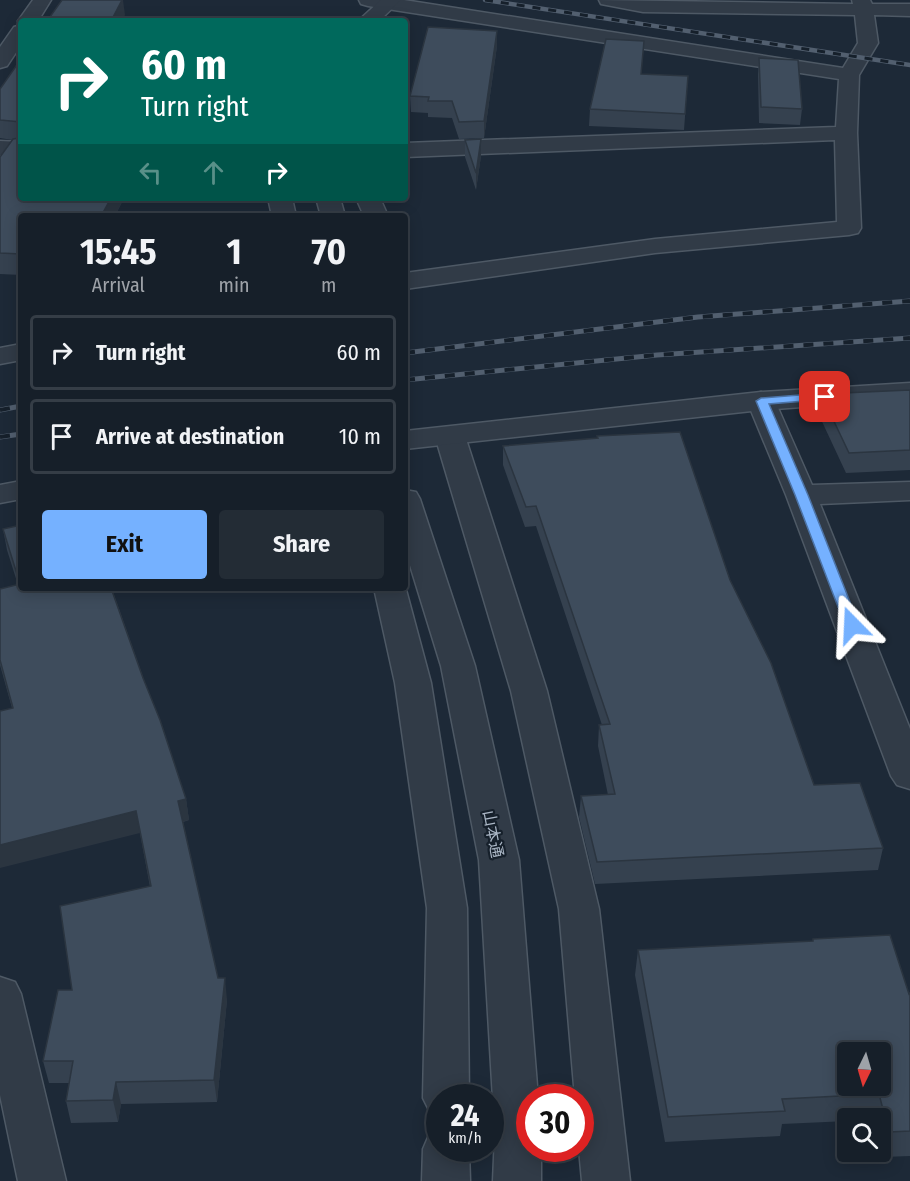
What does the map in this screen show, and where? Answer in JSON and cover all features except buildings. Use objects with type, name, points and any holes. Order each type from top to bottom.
[{"type":"street","points":[[30,18],[42,0]]},
{"type":"street","points":[[608,0],[643,6],[862,5],[910,10]]},
{"type":"street","points":[[370,18],[382,1],[849,75]]},
{"type":"street","points":[[408,281],[655,246],[849,228],[846,133],[849,75],[868,43],[862,5]]},
{"type":"street","points":[[0,62],[18,35]]},
{"type":"street","points":[[0,70],[18,70]]},
{"type":"street","points":[[408,150],[846,133]]},
{"type":"street","points":[[0,148],[18,148]]},
{"type":"street","points":[[0,356],[18,353]]},
{"type":"street","points":[[408,440],[761,401],[910,391]]},
{"type":"street","points":[[761,401],[801,495],[910,776]]},
{"type":"street","points":[[450,436],[529,691],[579,909],[606,1181]]},
{"type":"street","points":[[0,494],[18,491]]},
{"type":"street","points":[[801,495],[910,491]]},
{"type":"street","name":"山本通","points":[[408,508],[458,666],[499,860],[518,1134],[517,1181]]},
{"type":"street","points":[[391,591],[413,683],[447,908],[446,1084]]},
{"type":"street","points":[[0,994],[42,1181]]},
{"type":"street","points":[[446,1162],[446,1181]]},
{"type":"railway","points":[[485,0],[910,65]]},
{"type":"railway","points":[[408,353],[698,317],[910,301]]},
{"type":"railway","points":[[408,380],[657,355],[910,338]]},
{"type":"railway","points":[[0,410],[18,407]]},
{"type":"railway","points":[[0,437],[18,434]]},
{"type":"route","points":[[825,397],[761,401],[852,625]]}]
